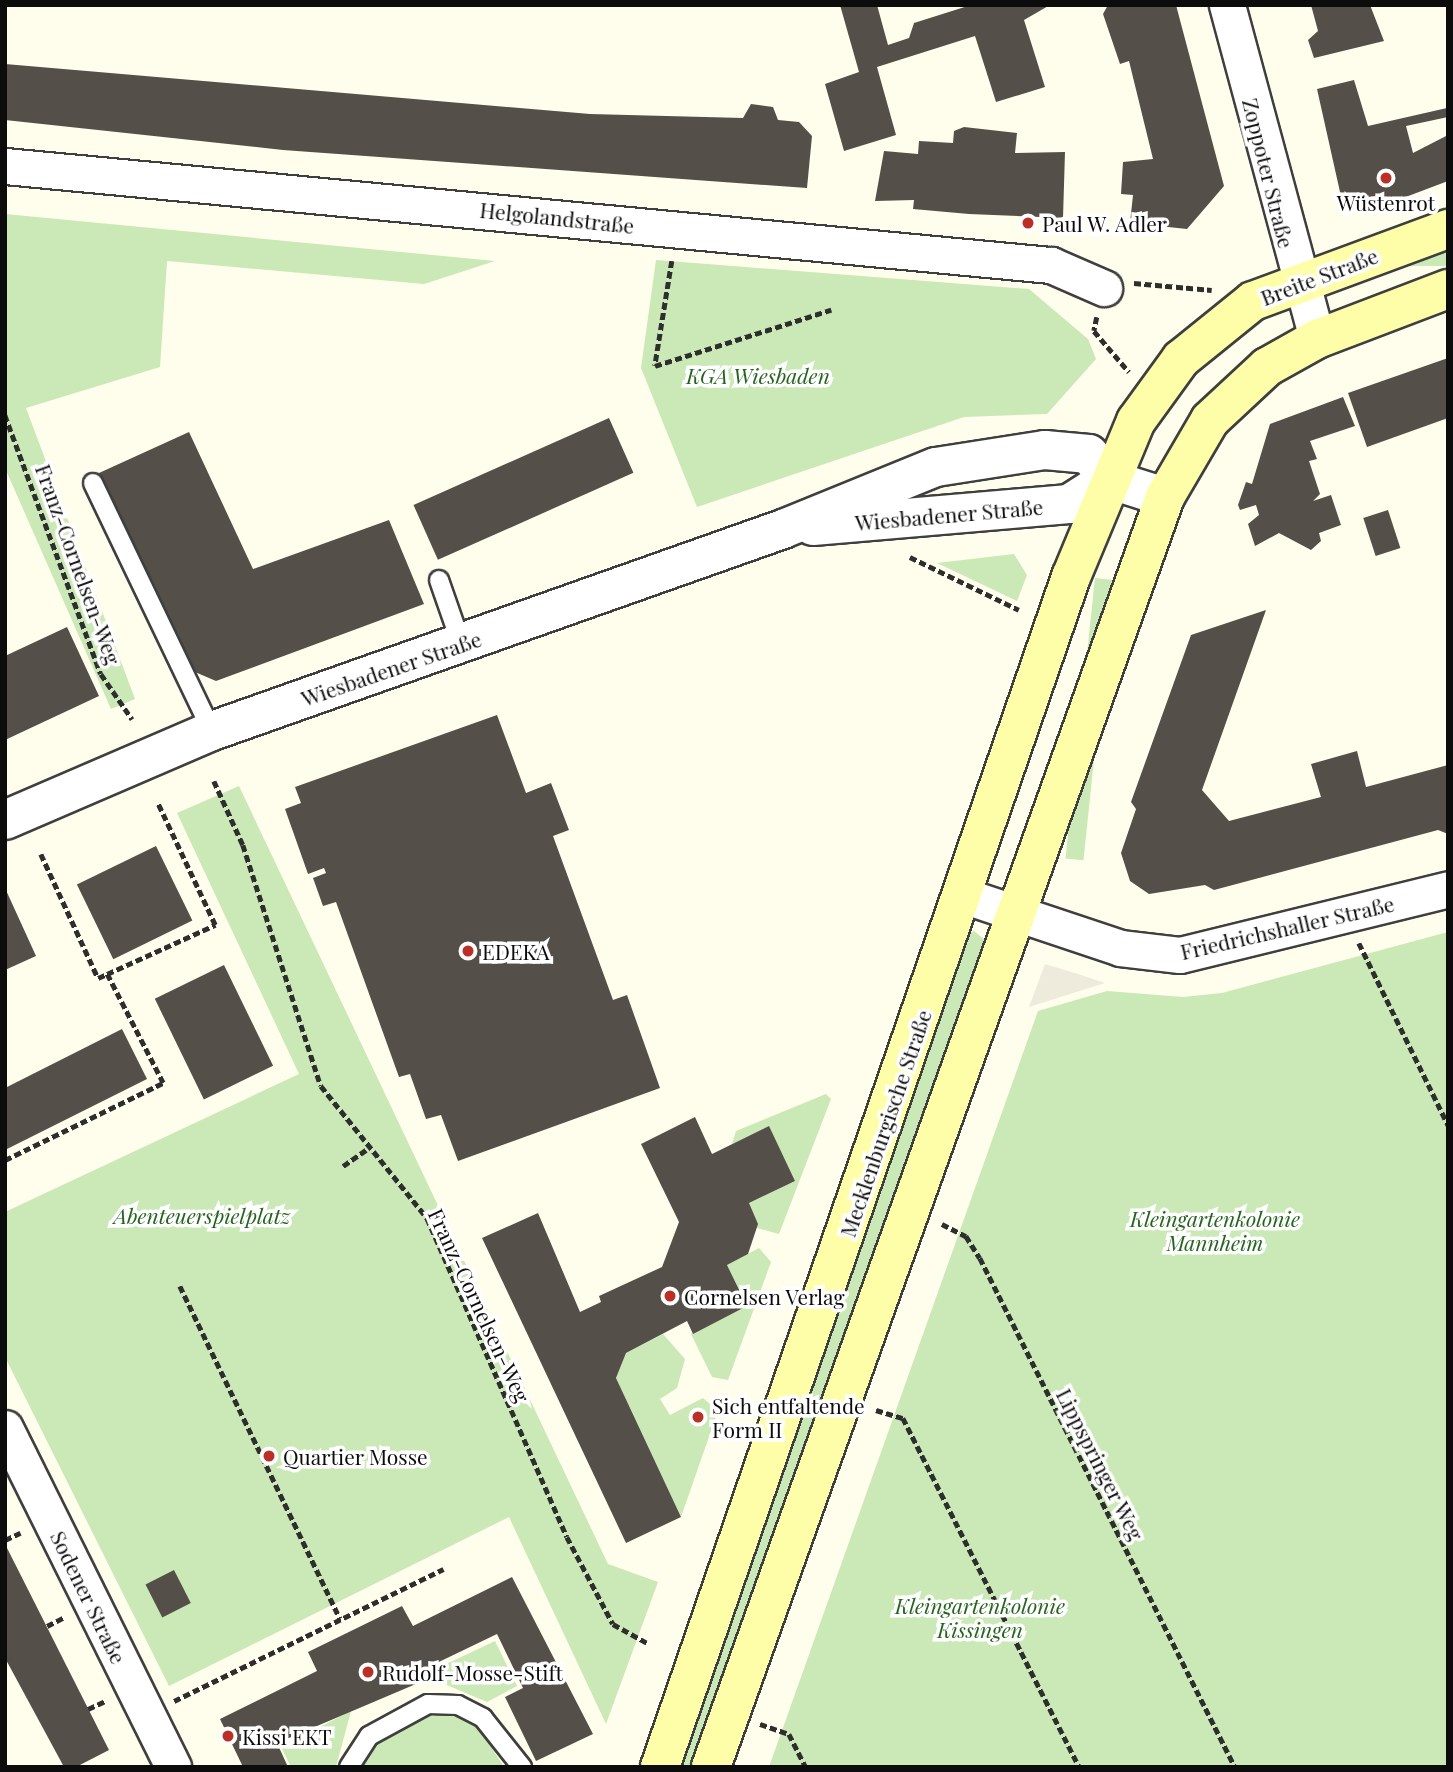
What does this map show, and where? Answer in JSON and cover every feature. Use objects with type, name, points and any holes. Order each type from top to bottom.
[{"type":"main road","name":"Breite Straße","points":[[1108,479],[1147,403],[1181,359],[1253,301],[1298,282],[1448,229]]},
{"type":"main road","points":[[711,1767],[905,1211],[1165,497],[1187,453],[1238,390],[1317,339],[1448,289]]},
{"type":"main road","name":"Mecklenburgische Straße","points":[[660,1767],[1108,479]]},
{"type":"street","name":"Zoppoter Straße","points":[[1227,5],[1298,282],[1317,339]]},
{"type":"street","name":"Helgolandstraße","points":[[5,166],[1051,265],[1104,288]]},
{"type":"street","name":"Wiesbadener Straße","points":[[5,820],[212,731],[783,529],[872,488],[992,457],[1045,450],[1089,454],[1108,479],[1069,504],[783,529]]},
{"type":"street","points":[[1108,479],[1165,497]]},
{"type":"street","name":"Friedrichshaller Straße","points":[[965,896],[1120,948],[1180,955],[1350,916],[1448,889]]},
{"type":"street","name":"Sodener Straße","points":[[5,1427],[173,1767]]},
{"type":"lane","points":[[93,483],[212,731]]},
{"type":"lane","points":[[439,580],[461,643]]},
{"type":"lane","points":[[349,1767],[369,1736],[428,1704],[458,1705],[483,1718],[522,1767]]},
{"type":"path","points":[[674,250],[654,366],[831,310]]},
{"type":"path","points":[[1142,282],[1213,291]]},
{"type":"path","points":[[1094,331],[1130,373]]},
{"type":"path","name":"Franz-Cornelsen-Weg","points":[[5,415],[101,674],[132,719]]},
{"type":"path","points":[[910,557],[1019,610]]},
{"type":"path","name":"Franz-Cornelsen-Weg","points":[[214,781],[243,845],[321,1086],[366,1150],[427,1218],[567,1537],[613,1624],[647,1643]]},
{"type":"path","points":[[41,854],[99,978],[215,925],[158,804]]},
{"type":"path","points":[[1350,916],[1364,957],[1448,1125]]},
{"type":"path","points":[[5,1160],[163,1083],[107,974]]},
{"type":"path","points":[[343,1166],[366,1150]]},
{"type":"path","name":"Lippspringer Weg","points":[[905,1211],[966,1236],[980,1258],[1235,1767]]},
{"type":"path","points":[[180,1286],[340,1619]]},
{"type":"path","points":[[840,1399],[903,1418],[1079,1767]]},
{"type":"path","points":[[5,1540],[27,1529]]},
{"type":"path","points":[[173,1702],[443,1569]]},
{"type":"path","points":[[47,1626],[70,1614]]},
{"type":"path","points":[[88,1709],[112,1697]]},
{"type":"path","points":[[729,1713],[789,1734],[806,1767]]},
{"type":"green space","points":[[5,214],[495,261],[424,284],[167,261],[160,367],[26,408],[135,699],[111,709],[5,468]]},
{"type":"green space","points":[[1370,249],[1448,249],[1448,266],[1370,266]]},
{"type":"green space","name":"KGA Wiesbaden","points":[[656,260],[1029,289],[1088,339],[1096,359],[1047,414],[964,417],[697,507],[641,368]]},
{"type":"green space","points":[[1014,554],[1027,575],[1017,601],[937,563]]},
{"type":"green space","points":[[1095,578],[1113,580],[1083,860],[1066,858]]},
{"type":"green space","name":"Abenteuerspielplatz","points":[[239,786],[608,1564],[658,1582],[606,1724],[509,1517],[169,1686],[5,1357],[5,1212],[299,1074],[177,813]]},
{"type":"green space","points":[[974,931],[985,940],[695,1767],[678,1767],[968,934]]},
{"type":"green space","name":"Kleingartenkolonie Mannheim","points":[[1448,932],[1448,1767],[769,1767],[1038,1011],[1107,991],[1183,997],[1222,993]]},
{"type":"green space","points":[[826,1094],[831,1099],[779,1234],[757,1228],[749,1203],[795,1181],[769,1127],[732,1144],[736,1131]]},
{"type":"green space","points":[[759,1248],[771,1262],[728,1380],[712,1377],[691,1334],[747,1306],[727,1265]]},
{"type":"green space","points":[[663,1334],[685,1359],[677,1388],[660,1399],[670,1415],[703,1398],[718,1411],[681,1517],[616,1378],[626,1353]]},
{"type":"green space","points":[[495,1641],[517,1686],[487,1702],[423,1675]]},
{"type":"green space","points":[[351,1711],[336,1767],[291,1767],[281,1747]]},
{"type":"green space","points":[[451,1711],[474,1720],[504,1767],[355,1767],[367,1747],[429,1714]]},
{"type":"shaded area","points":[[1045,964],[1078,974],[1105,983],[1029,1007]]},
{"type":"building","points":[[840,5],[877,5],[888,45],[909,38],[914,23],[971,5],[1050,5],[1024,20],[1045,87],[996,102],[975,36],[877,67],[896,135],[844,151],[825,84],[859,72]]},
{"type":"building","points":[[1108,5],[1176,5],[1224,186],[1187,229],[1130,223],[1133,195],[1121,194],[1123,162],[1153,159],[1129,61],[1120,64],[1103,14]]},
{"type":"building","points":[[1311,5],[1370,5],[1384,41],[1314,58],[1308,40],[1318,31]]},
{"type":"building","points":[[5,64],[590,114],[743,118],[751,104],[773,107],[778,120],[799,122],[812,136],[807,188],[283,150],[5,120]]},
{"type":"building","points":[[1354,80],[1368,126],[1447,108],[1448,117],[1406,126],[1413,153],[1448,135],[1448,181],[1366,212],[1352,210],[1340,192],[1317,89]]},
{"type":"building","points":[[964,127],[1017,133],[1015,153],[1065,152],[1063,218],[913,209],[914,200],[875,201],[884,151],[918,154],[919,141],[953,143],[954,131]]},
{"type":"building","points":[[1448,358],[1448,418],[1367,447],[1348,393]]},
{"type":"building","points":[[1343,397],[1355,426],[1310,441],[1317,459],[1309,461],[1320,494],[1313,501],[1331,495],[1341,525],[1319,533],[1321,541],[1311,550],[1279,533],[1255,546],[1248,524],[1259,515],[1256,505],[1240,510],[1238,505],[1246,482],[1252,484],[1270,424]]},
{"type":"building","points":[[609,418],[633,473],[438,560],[414,505]]},
{"type":"building","points":[[189,432],[253,569],[389,520],[424,604],[216,681],[195,672],[99,473]]},
{"type":"building","points":[[1388,510],[1400,548],[1376,556],[1363,518]]},
{"type":"building","points":[[1266,610],[1202,790],[1229,821],[1321,797],[1311,764],[1357,751],[1366,787],[1448,765],[1448,834],[1438,830],[1214,890],[1205,885],[1149,894],[1130,881],[1121,853],[1136,809],[1131,802],[1191,635]]},
{"type":"building","points":[[67,627],[99,696],[5,740],[5,656]]},
{"type":"building","name":"EDEKA","points":[[497,715],[526,793],[551,783],[569,830],[553,836],[613,1000],[627,995],[660,1088],[458,1161],[441,1115],[426,1119],[410,1074],[399,1077],[336,902],[323,906],[313,878],[326,873],[324,868],[308,874],[285,809],[301,803],[295,787]]},
{"type":"building","points":[[156,846],[192,921],[113,959],[77,885]]},
{"type":"building","points":[[5,888],[36,956],[5,970]]},
{"type":"building","points":[[224,965],[273,1066],[204,1099],[155,999]]},
{"type":"building","points":[[122,1029],[147,1079],[5,1150],[5,1088]]},
{"type":"building","points":[[695,1117],[712,1154],[769,1126],[795,1181],[749,1203],[758,1224],[748,1254],[727,1265],[747,1306],[693,1334],[687,1321],[626,1353],[616,1378],[681,1517],[626,1543],[482,1238],[538,1213],[580,1312],[601,1302],[599,1296],[662,1267],[679,1222],[641,1144]]},
{"type":"building","points":[[5,1544],[109,1750],[76,1767],[64,1767],[5,1658]]},
{"type":"building","points":[[174,1570],[191,1603],[162,1617],[145,1585]]},
{"type":"building","name":"Rudolf-Mosse-Stift","points":[[512,1577],[593,1734],[536,1761],[505,1697],[523,1688],[497,1634],[418,1672],[423,1681],[277,1743],[288,1767],[243,1767],[220,1719],[317,1671],[308,1652],[402,1606],[413,1626]]},
{"type":"place","name":"Wüstenrot","points":[[1386,178]]},
{"type":"place","name":"Paul W. Adler","points":[[1028,223]]},
{"type":"place","name":"EDEKA","points":[[468,951]]},
{"type":"place","name":"Cornelsen Verlag","points":[[670,1296]]},
{"type":"place","name":"Sich entfaltende Form II","points":[[698,1417]]},
{"type":"place","name":"Quartier Mosse","points":[[269,1456]]},
{"type":"place","name":"Rudolf-Mosse-Stift","points":[[368,1672]]},
{"type":"place","name":"Kissi EKT","points":[[228,1736]]},
{"type":"park label","name":"Kleingartenkolonie Kissingen","points":[[980,1617]]}]
